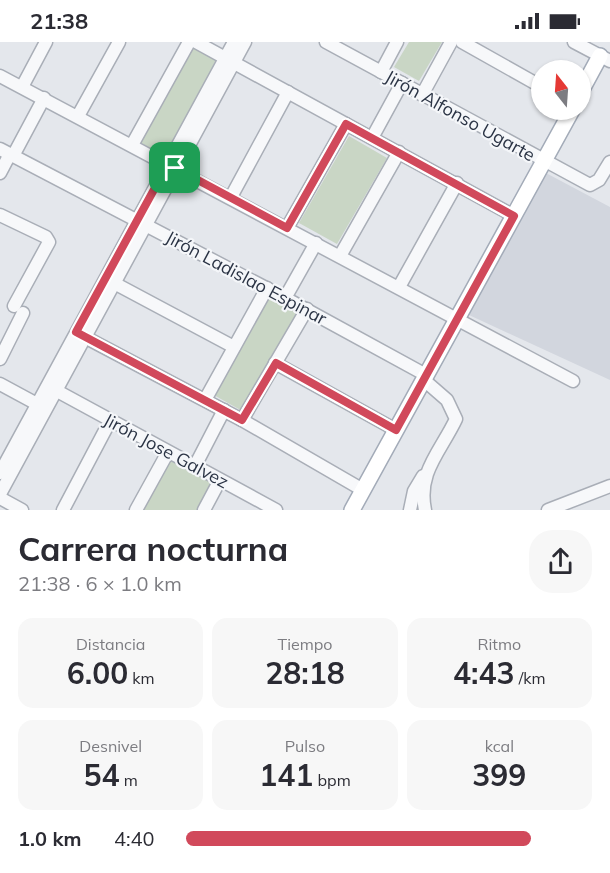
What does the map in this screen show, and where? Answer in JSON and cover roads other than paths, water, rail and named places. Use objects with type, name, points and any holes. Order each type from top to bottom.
[{"type":"main road","points":[[591,78],[605,59]]},
{"type":"main road","points":[[352,510],[567,120]]},
{"type":"street","points":[[22,87],[46,42]]},
{"type":"street","points":[[78,116],[119,42]]},
{"type":"street","points":[[132,145],[189,42]]},
{"type":"street","points":[[196,42],[514,216]]},
{"type":"street","points":[[230,60],[234,42]]},
{"type":"street","points":[[22,510],[0,496],[57,391],[80,335],[230,60],[245,42]]},
{"type":"street","name":"Jirón Alfonso Ugarte","points":[[326,42],[590,186],[596,184],[610,162]]},
{"type":"street","points":[[381,72],[397,42]]},
{"type":"street","points":[[422,95],[452,42]]},
{"type":"street","points":[[462,42],[531,81]]},
{"type":"street","points":[[574,42],[605,59]]},
{"type":"street","points":[[0,76],[573,381]]},
{"type":"street","points":[[372,138],[402,83]]},
{"type":"street","points":[[231,198],[288,92]]},
{"type":"street","points":[[0,173],[8,153],[44,98]]},
{"type":"street","points":[[287,228],[346,124]]},
{"type":"street","points":[[340,256],[399,152]]},
{"type":"street","name":"Jirón Ladislao Espinar","points":[[8,153],[307,309],[425,378],[447,400],[456,419],[429,464]]},
{"type":"street","points":[[399,287],[457,183]]},
{"type":"street","points":[[0,215],[46,237],[50,242],[0,359]]},
{"type":"street","points":[[0,473],[37,404],[114,283],[142,222]]},
{"type":"street","points":[[285,298],[316,243]]},
{"type":"street","points":[[114,283],[234,347]]},
{"type":"street","points":[[205,400],[267,288]]},
{"type":"street","points":[[242,420],[307,309]]},
{"type":"street","points":[[80,335],[224,410],[363,489]]},
{"type":"street","points":[[276,363],[396,430]]},
{"type":"street","points":[[0,384],[37,404]]},
{"type":"street","name":"Jirón Jose Galvez","points":[[57,391],[276,510]]},
{"type":"street","points":[[195,466],[224,410]]},
{"type":"street","points":[[63,510],[110,421]]},
{"type":"street","points":[[136,510],[168,452]]},
{"type":"street","points":[[410,510],[414,491],[429,464]]},
{"type":"street","points":[[425,510],[422,496],[429,464]]},
{"type":"street","points":[[204,510],[220,480]]},
{"type":"street","points":[[548,510],[610,486]]}]
